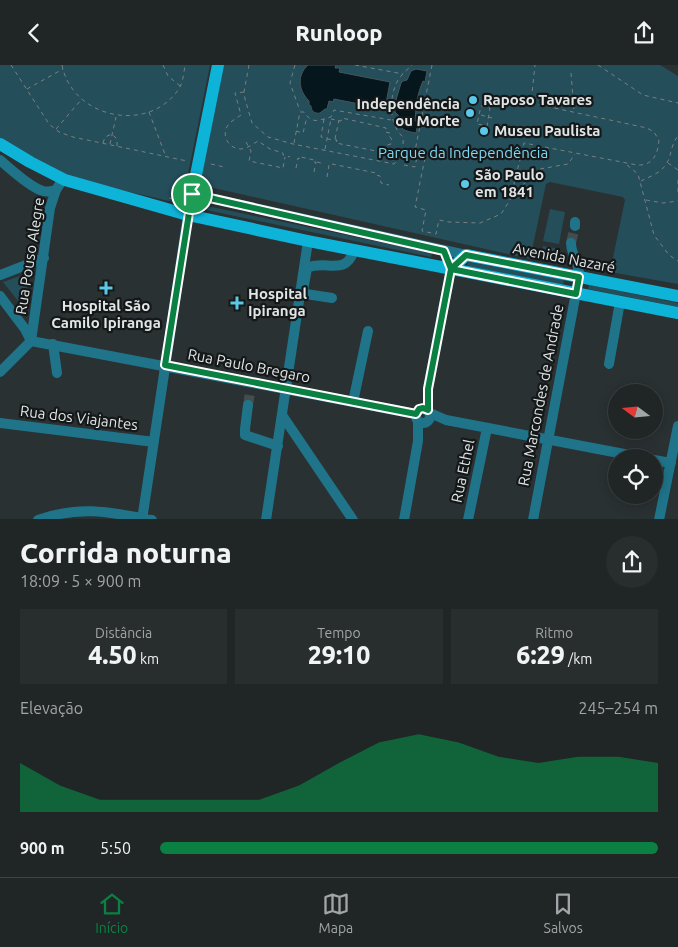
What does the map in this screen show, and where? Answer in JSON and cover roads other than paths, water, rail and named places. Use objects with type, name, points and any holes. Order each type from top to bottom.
[{"type":"main road","points":[[188,215],[198,195],[205,163],[218,65]]},
{"type":"main road","points":[[0,144],[30,163],[63,179],[188,215],[354,251],[678,313]]},
{"type":"main road","points":[[451,269],[466,255]]},
{"type":"main road","name":"Avenida Nazaré","points":[[466,255],[678,296]]},
{"type":"street","points":[[0,160],[39,189],[46,192],[56,191]]},
{"type":"street","name":"Rua Pouso Alegre","points":[[31,341],[50,208],[63,179]]},
{"type":"street","name":"Avenida Nazaré","points":[[198,195],[466,255]]},
{"type":"street","points":[[38,519],[58,513],[94,510],[146,519],[154,442],[188,215]]},
{"type":"street","points":[[266,519],[308,241]]},
{"type":"street","points":[[570,243],[571,250],[578,263],[579,277]]},
{"type":"street","points":[[332,297],[306,294],[303,291],[307,268],[316,265],[332,266],[346,264],[352,258],[354,251]]},
{"type":"street","points":[[404,519],[451,269],[444,251]]},
{"type":"street","points":[[0,275],[44,258]]},
{"type":"street","name":"Rua Marcondes de Andrade","points":[[533,519],[579,277]]},
{"type":"street","points":[[0,296],[25,329],[31,341],[0,372]]},
{"type":"street","points":[[609,364],[620,302]]},
{"type":"street","points":[[353,402],[368,331]]},
{"type":"street","name":"Rua Paulo Bregaro","points":[[31,341],[165,365],[608,451]]},
{"type":"street","points":[[52,344],[57,373]]},
{"type":"street","points":[[250,393],[251,382]]},
{"type":"street","points":[[248,405],[246,435],[278,446]]},
{"type":"street","points":[[282,415],[353,519]]},
{"type":"street","name":"Rua dos Viajantes","points":[[0,423],[154,442]]},
{"type":"street","points":[[659,519],[678,426]]},
{"type":"street","name":"Rua Ethel","points":[[468,519],[487,428]]},
{"type":"street","points":[[663,462],[670,463]]},
{"type":"tunnel","points":[[571,243],[575,226]]},
{"type":"tunnel","points":[[248,405],[250,393]]},
{"type":"place","name":"Raposo Tavares","points":[[473,100]]},
{"type":"place","name":"Independência ou Morte","points":[[470,113]]},
{"type":"place","name":"Museu Paulista","points":[[484,131]]},
{"type":"place","name":"São Paulo em 1841","points":[[465,184]]},
{"type":"place","name":"Hospital São Camilo Ipiranga","points":[[106,288]]},
{"type":"place","name":"Hospital Ipiranga","points":[[237,303]]},
{"type":"park label","name":"Parque da Independência","points":[[463,153]]}]
